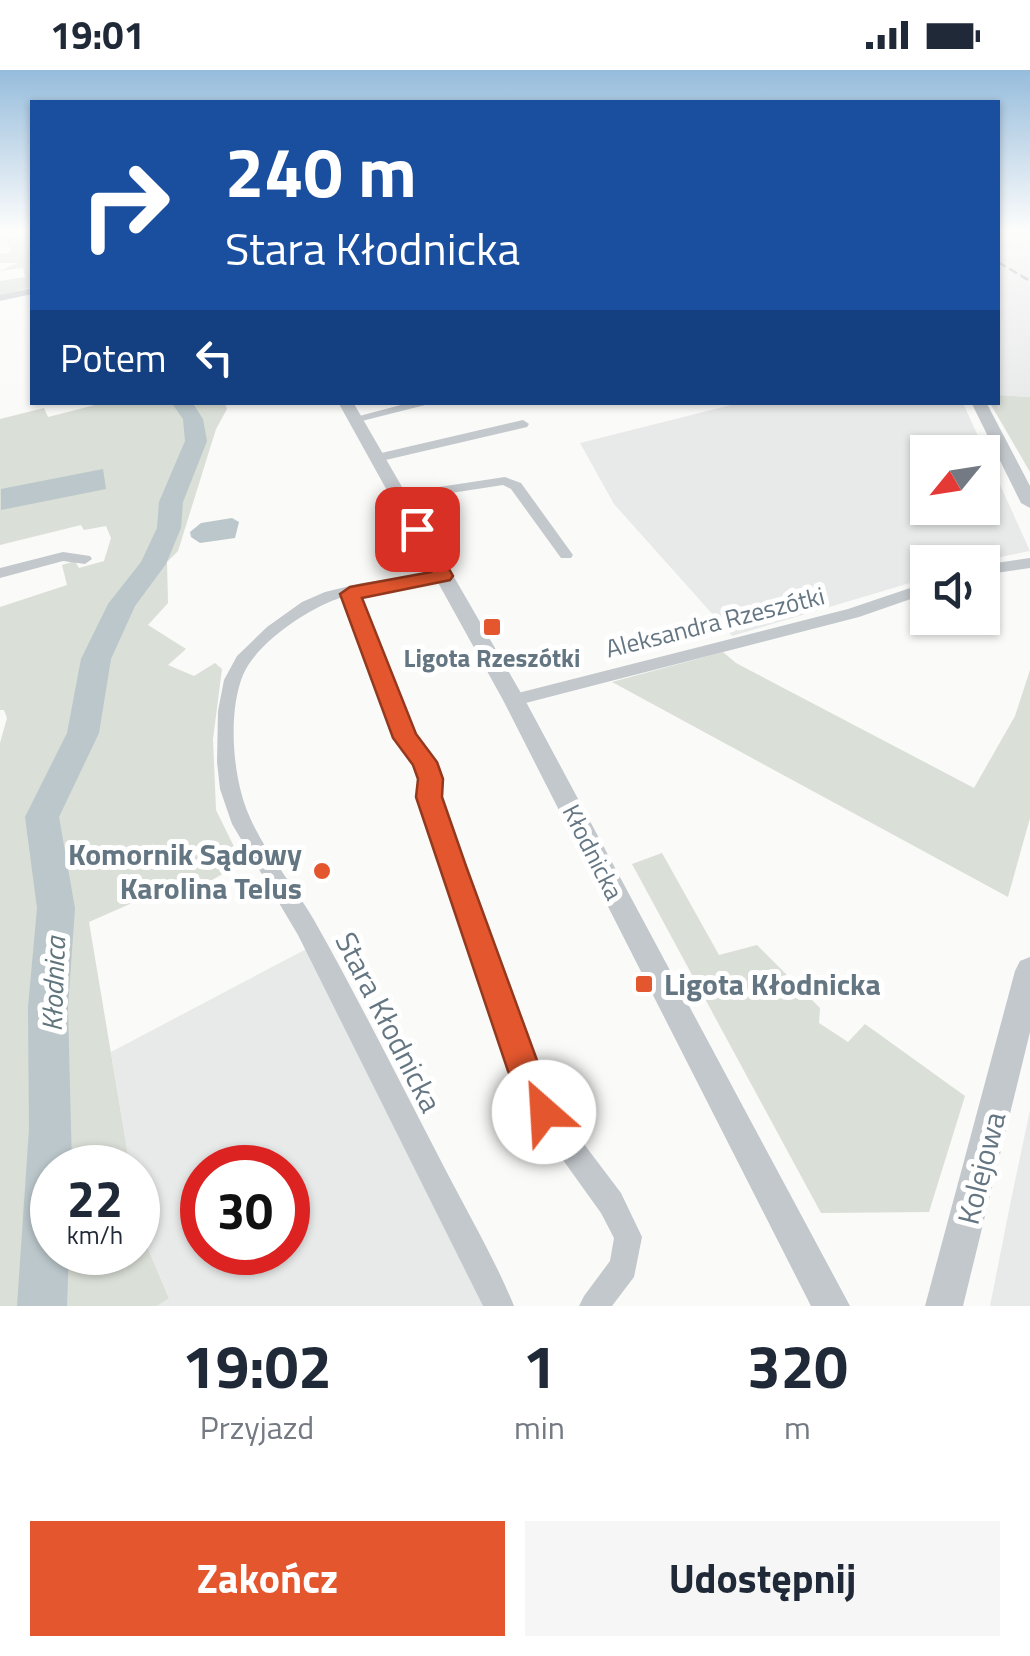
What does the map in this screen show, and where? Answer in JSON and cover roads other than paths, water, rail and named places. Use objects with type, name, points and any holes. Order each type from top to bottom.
[{"type":"street","points":[[0,298],[30,291]]},
{"type":"street","points":[[350,411],[404,405]]},
{"type":"street","points":[[980,405],[1030,503]]},
{"type":"street","name":"Kłodnicka","points":[[350,411],[514,700],[832,1306]]},
{"type":"street","points":[[377,458],[524,424]]},
{"type":"street","points":[[399,497],[505,482],[516,486],[566,555]]},
{"type":"street","points":[[0,573],[63,556],[85,559]]},
{"type":"street","points":[[1000,567],[1030,563]]},
{"type":"street","name":"Stara Kłodnicka","points":[[443,576],[314,602],[259,642],[234,673],[227,717],[230,789],[252,838],[295,906],[365,1036],[499,1306]]},
{"type":"street","name":"Aleksandra Rzeszótki","points":[[514,700],[853,612],[910,593]]},
{"type":"street","points":[[350,594],[406,738],[431,779],[429,797],[524,1071],[544,1112],[611,1203],[628,1237],[624,1267],[594,1306]]},
{"type":"street","name":"Kolejowa","points":[[944,1306],[1030,972]]},
{"type":"waterway","name":"Kłodnica","points":[[42,1306],[51,1129],[48,1007],[56,908],[42,817],[83,733],[96,659],[122,604],[153,564],[169,528],[171,502],[196,441],[193,419],[183,405]]},
{"type":"place","name":"Ligota Rzeszótki","points":[[492,627]]},
{"type":"place","name":"Komornik Sądowy Karolina Telus","points":[[322,871]]},
{"type":"place","name":"Ligota Kłodnicka","points":[[644,984]]}]
